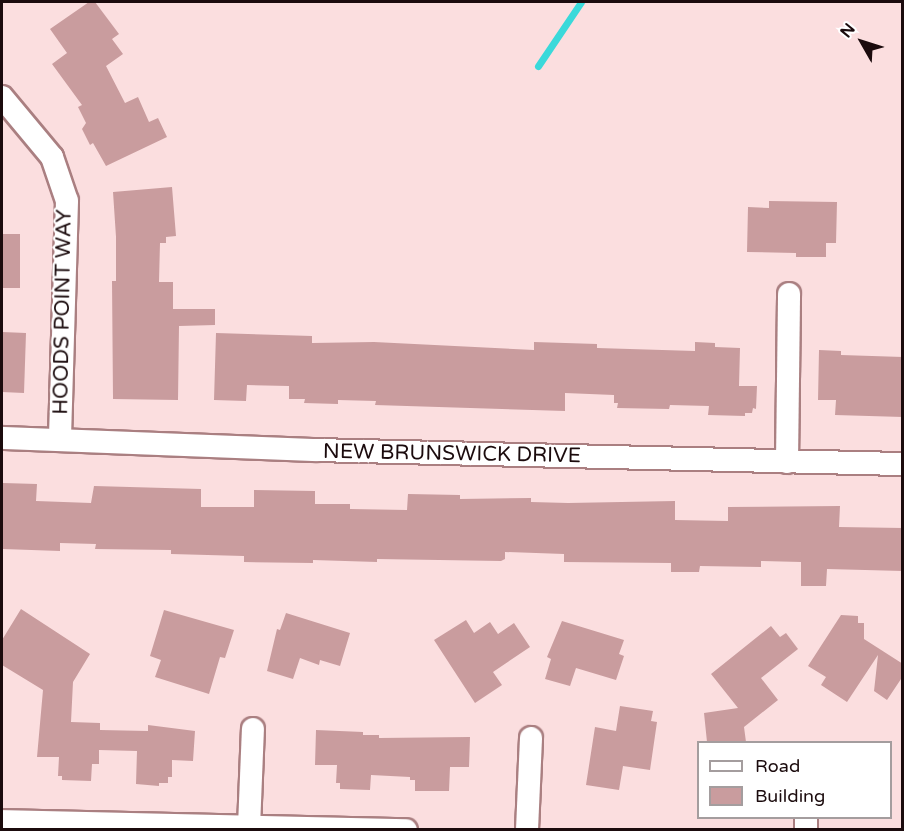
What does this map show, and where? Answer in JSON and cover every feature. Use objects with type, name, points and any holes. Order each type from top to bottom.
[{"type":"street","name":"HOODS POINT WAY","points":[[2,97],[52,157],[67,201],[60,440]]},
{"type":"street","points":[[787,462],[789,294]]},
{"type":"street","name":"NEW BRUNSWICK DRIVE","points":[[2,438],[315,450],[903,464]]},
{"type":"street","points":[[249,827],[253,729]]},
{"type":"street","points":[[527,830],[531,738]]},
{"type":"street","points":[[2,820],[406,830]]},
{"type":"building","points":[[89,2],[95,2],[119,34],[112,39],[123,54],[106,66],[125,103],[138,97],[149,122],[158,118],[167,137],[106,166],[93,143],[90,145],[82,129],[86,123],[78,107],[82,105],[52,64],[67,53],[50,29]]},
{"type":"building","points":[[172,187],[176,236],[166,237],[166,243],[160,243],[159,282],[173,282],[173,309],[215,309],[215,325],[179,326],[178,400],[113,399],[112,281],[116,281],[116,237],[113,192]]},
{"type":"building","points":[[769,201],[837,202],[836,243],[826,243],[826,257],[796,257],[796,253],[747,252],[748,207],[769,208]]},
{"type":"building","points":[[2,234],[20,234],[20,288],[2,288]]},
{"type":"building","points":[[2,332],[26,333],[24,393],[2,392]]},
{"type":"building","points":[[216,333],[312,336],[312,343],[374,342],[534,350],[534,342],[597,344],[597,348],[695,351],[695,342],[715,343],[715,347],[740,348],[739,386],[757,386],[756,409],[753,408],[752,413],[745,413],[745,416],[708,415],[709,406],[670,405],[669,409],[617,408],[618,403],[614,403],[614,395],[565,393],[565,411],[375,405],[376,401],[338,400],[338,404],[304,403],[305,399],[289,399],[289,386],[247,385],[246,401],[214,400]]},
{"type":"building","points":[[819,350],[841,351],[841,355],[903,357],[903,417],[835,415],[836,400],[818,400]]},
{"type":"building","points":[[3,483],[37,484],[36,501],[91,503],[94,486],[201,489],[201,507],[254,507],[254,490],[315,491],[315,504],[350,504],[350,509],[407,510],[408,494],[460,495],[460,499],[531,498],[531,502],[568,503],[675,501],[675,520],[728,521],[728,507],[840,506],[839,527],[903,528],[903,571],[827,569],[826,586],[801,586],[801,562],[761,561],[761,567],[700,566],[699,572],[671,572],[671,563],[564,562],[564,554],[505,552],[505,559],[501,561],[377,559],[377,562],[313,560],[313,563],[244,562],[244,556],[171,554],[171,550],[95,549],[96,544],[60,543],[60,551],[3,549]]},
{"type":"building","points":[[21,609],[90,654],[73,682],[71,722],[100,723],[100,730],[148,731],[148,725],[195,731],[193,761],[172,760],[172,777],[168,777],[168,783],[159,783],[159,786],[136,784],[137,751],[99,750],[99,764],[92,764],[91,781],[62,780],[62,776],[58,776],[59,757],[37,757],[43,690],[2,665],[2,640]]},
{"type":"building","points":[[164,610],[234,630],[225,658],[220,657],[209,694],[155,677],[161,660],[150,656]]},
{"type":"building","points":[[286,613],[350,633],[340,666],[320,660],[319,665],[300,658],[293,679],[267,671],[277,629],[280,630]]},
{"type":"building","points":[[841,615],[858,616],[858,623],[864,623],[864,639],[903,664],[903,676],[887,700],[874,691],[878,655],[847,702],[821,685],[826,677],[808,666]]},
{"type":"building","points":[[466,620],[474,633],[490,622],[498,634],[514,623],[530,647],[493,672],[502,685],[475,703],[434,640]]},
{"type":"building","points":[[562,621],[624,640],[619,654],[624,656],[616,680],[576,668],[570,686],[545,679],[551,659],[547,657]]},
{"type":"building","points":[[771,626],[780,637],[786,633],[798,649],[761,678],[778,700],[744,727],[746,741],[707,741],[704,713],[738,708],[711,674]]},
{"type":"building","points":[[620,706],[653,711],[651,721],[657,722],[650,770],[623,766],[619,790],[586,785],[595,727],[616,731]]},
{"type":"building","points":[[316,730],[363,732],[363,735],[379,735],[379,738],[470,737],[469,767],[450,767],[449,791],[415,791],[415,780],[410,780],[410,777],[371,775],[370,790],[340,789],[340,783],[336,783],[337,765],[315,765]]},
{"type":"waterway","points":[[538,66],[581,2]]}]
